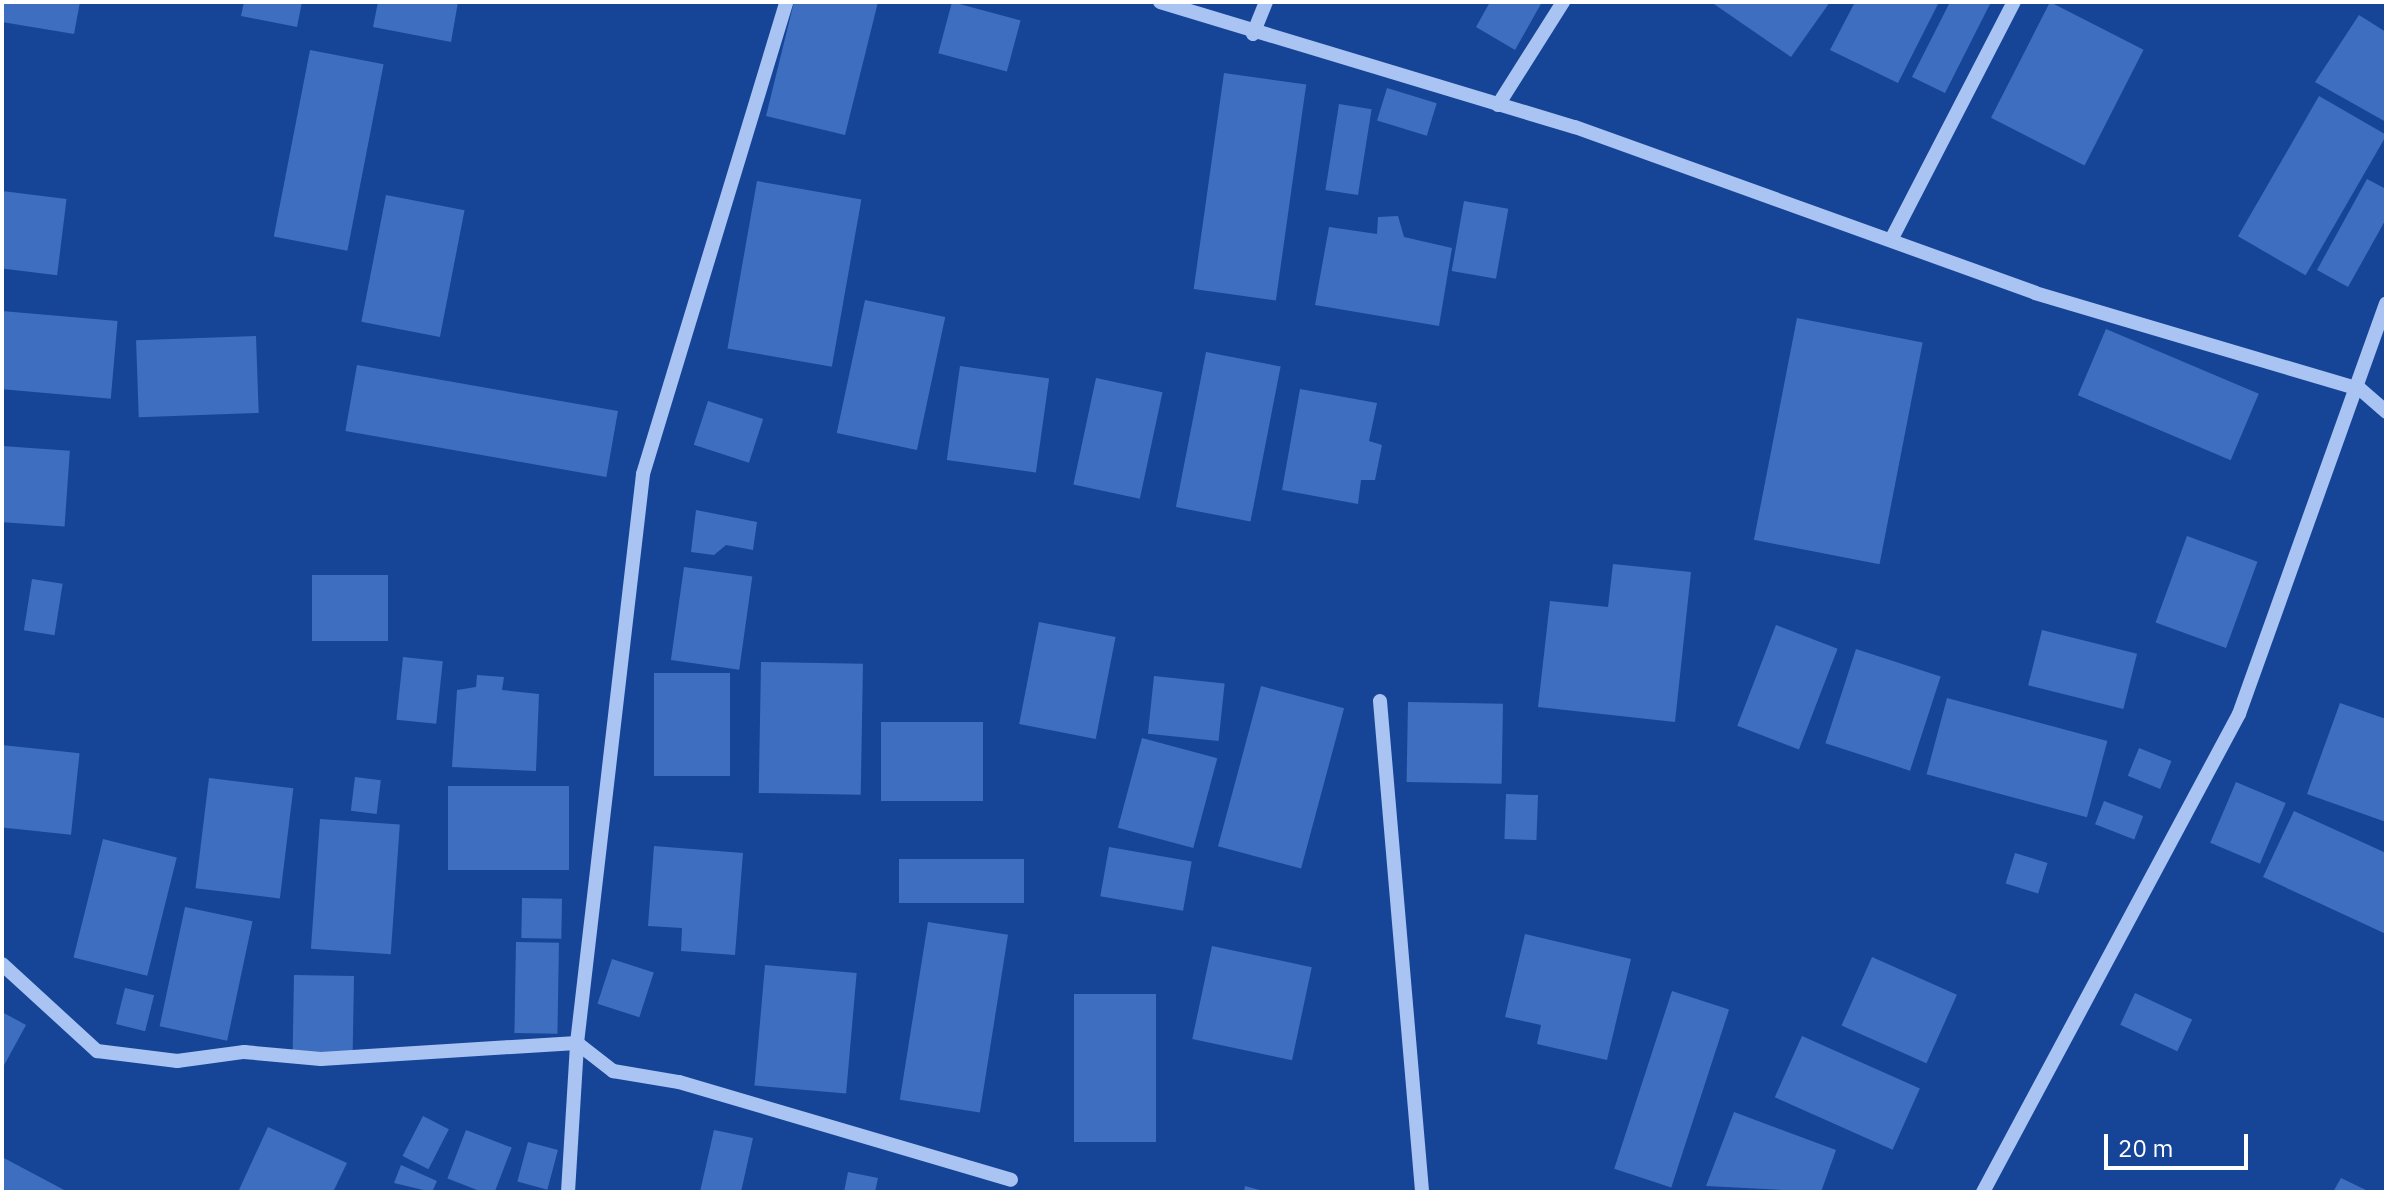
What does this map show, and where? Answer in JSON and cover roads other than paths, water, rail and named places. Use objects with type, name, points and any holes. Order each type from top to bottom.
[{"type":"street","points":[[568,1192],[577,1043],[643,474],[786,2]]},
{"type":"street","points":[[1160,2],[1253,34],[1498,105],[1891,240],[2035,293],[2360,389],[2386,412]]},
{"type":"street","points":[[1253,34],[1266,2]]},
{"type":"street","points":[[1498,105],[1563,2]]},
{"type":"street","points":[[1891,240],[2014,2]]},
{"type":"street","points":[[1983,1192],[2239,714],[2360,389],[2386,304]]},
{"type":"street","points":[[1380,701],[1422,1192]]},
{"type":"street","points":[[2,964],[97,1051],[177,1061],[244,1052],[321,1059],[577,1043],[613,1071],[679,1082],[1011,1180]]}]
